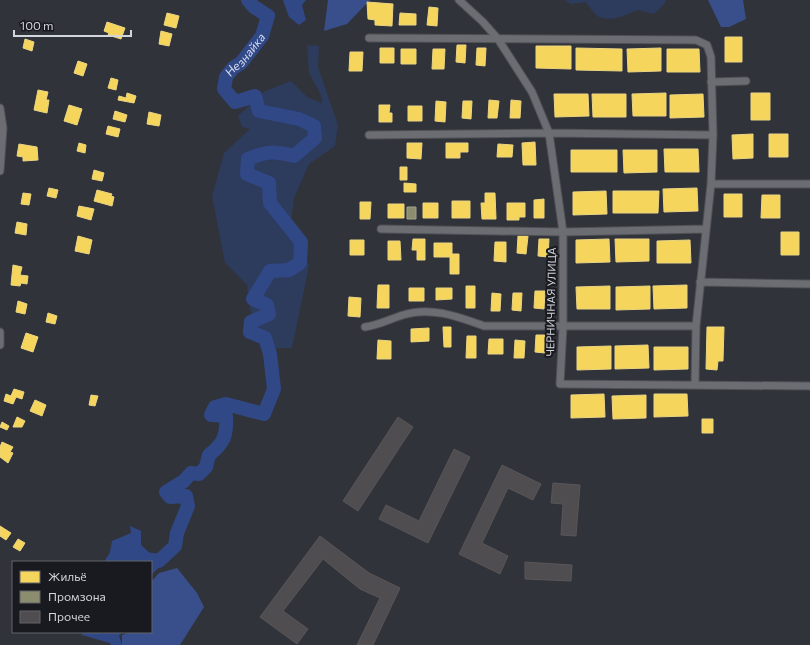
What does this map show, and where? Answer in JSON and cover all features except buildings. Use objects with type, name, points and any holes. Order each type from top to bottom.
[{"type":"street","name":"ЧЕРНИЧНАЯ УЛИЦА","points":[[459,0],[483,22],[498,39],[532,92],[549,134],[563,232],[563,327],[560,384],[810,386]]},
{"type":"street","points":[[369,38],[696,40],[707,45],[709,50],[713,135],[711,184],[696,326],[695,384]]},
{"type":"street","points":[[711,82],[746,81]]},
{"type":"street","points":[[0,108],[3,128],[0,171]]},
{"type":"street","points":[[369,135],[713,135]]},
{"type":"street","points":[[711,184],[810,184]]},
{"type":"street","points":[[381,229],[563,232],[706,230]]},
{"type":"street","points":[[700,282],[810,284]]},
{"type":"street","points":[[365,327],[376,325],[404,315],[429,312],[459,317],[484,326],[696,326]]},
{"type":"street","points":[[0,332],[0,345]]},
{"type":"shaded area","points":[[283,0],[306,0],[302,5],[306,20],[299,25],[289,17]]},
{"type":"shaded area","points":[[328,0],[370,0],[347,24],[324,31]]},
{"type":"shaded area","points":[[565,0],[666,0],[654,14],[638,10],[617,18],[606,19],[596,15],[586,2],[571,4]]},
{"type":"shaded area","points":[[708,0],[743,0],[746,19],[729,27],[721,27]]},
{"type":"shaded area","points":[[307,45],[319,46],[318,67],[338,125],[335,146],[309,164],[294,198],[291,222],[309,266],[292,348],[261,348],[251,313],[247,285],[225,263],[212,196],[224,153],[250,129],[242,127],[238,116],[265,91],[291,81],[307,97],[322,103],[321,95],[309,73]]},
{"type":"shaded area","points":[[130,526],[141,531],[141,545],[153,556],[163,558],[165,562],[152,574],[152,561],[106,561],[109,557],[112,541],[131,533]]},
{"type":"shaded area","points":[[177,568],[197,593],[204,607],[180,645],[122,645],[122,635],[128,633],[152,633],[152,581],[159,573]]},
{"type":"shaded area","points":[[81,633],[121,633],[119,636],[122,645],[111,645],[110,643],[82,635]]},
{"type":"waterway","name":"Незнайка","points":[[113,561],[117,555],[159,561],[175,546],[177,533],[188,506],[186,496],[170,497],[166,492],[184,481],[191,473],[199,474],[206,467],[209,455],[218,447],[224,438],[226,416],[211,415],[215,407],[226,404],[264,414],[274,389],[270,354],[265,338],[250,332],[251,322],[269,314],[267,305],[253,299],[270,271],[289,270],[300,263],[301,242],[270,203],[269,183],[247,174],[248,159],[260,154],[271,153],[281,153],[294,156],[315,138],[314,126],[299,119],[259,111],[255,96],[235,102],[224,89],[226,77],[233,68],[241,63],[262,36],[268,16],[254,7],[248,0]]}]
